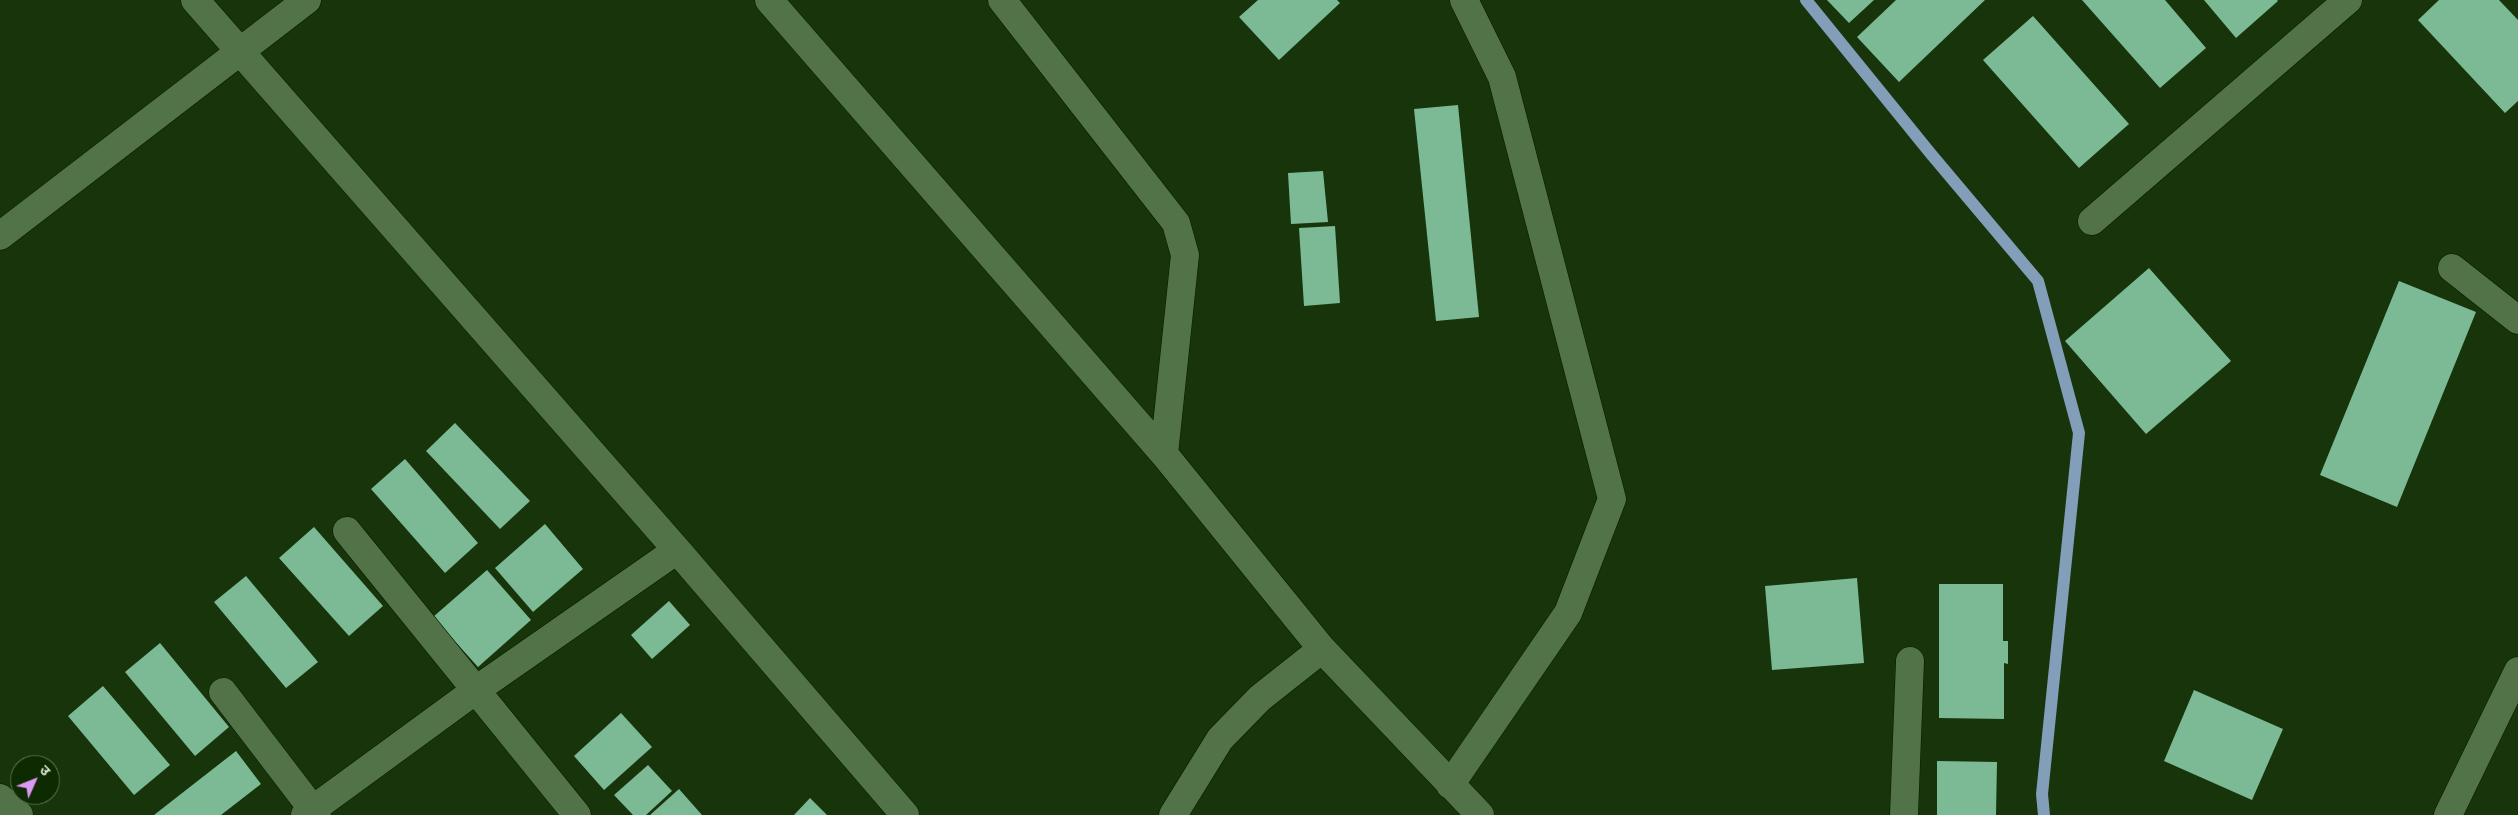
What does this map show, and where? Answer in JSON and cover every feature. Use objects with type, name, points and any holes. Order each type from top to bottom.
[{"type":"street","points":[[195,0],[677,550],[905,815]]},
{"type":"street","points":[[0,236],[307,0]]},
{"type":"street","points":[[769,0],[1164,454],[1322,648],[1480,815]]},
{"type":"street","points":[[1002,0],[1176,223],[1185,255],[1164,454]]},
{"type":"street","points":[[1450,785],[1568,614],[1612,499],[1502,77],[1464,0]]},
{"type":"street","points":[[2092,221],[2348,0]]},
{"type":"street","points":[[2452,268],[2518,320]]},
{"type":"street","points":[[347,531],[577,815]]},
{"type":"street","points":[[224,692],[311,813],[476,690],[677,550]]},
{"type":"street","points":[[1173,815],[1220,739],[1260,698],[1322,648]]},
{"type":"street","points":[[1904,815],[1910,661]]},
{"type":"street","points":[[2448,815],[2518,671]]},
{"type":"street","points":[[0,798],[19,815]]},
{"type":"building","points":[[1258,0],[1337,0],[1340,3],[1279,60],[1239,17]]},
{"type":"building","points":[[1827,0],[1874,0],[1849,23]]},
{"type":"building","points":[[1896,0],[1985,0],[1899,82],[1857,37]]},
{"type":"building","points":[[2082,0],[2165,0],[2206,48],[2160,88]]},
{"type":"building","points":[[2204,0],[2277,0],[2278,1],[2236,38]]},
{"type":"building","points":[[2439,0],[2499,0],[2518,20],[2518,101],[2505,113],[2418,20]]},
{"type":"building","points":[[2033,16],[2129,124],[2079,168],[1983,60]]},
{"type":"building","points":[[1458,105],[1479,317],[1436,321],[1414,109]]},
{"type":"building","points":[[1323,171],[1328,222],[1291,224],[1288,173]]},
{"type":"building","points":[[1335,226],[1340,303],[1304,306],[1299,228]]},
{"type":"building","points":[[2149,268],[2231,361],[2146,434],[2065,341]]},
{"type":"building","points":[[2399,281],[2476,312],[2397,507],[2320,475]]},
{"type":"building","points":[[455,423],[530,501],[500,529],[426,451]]},
{"type":"building","points":[[405,459],[478,543],[445,573],[371,489]]},
{"type":"building","points":[[545,524],[583,569],[533,612],[495,568]]},
{"type":"building","points":[[314,527],[383,606],[349,636],[279,558]]},
{"type":"building","points":[[487,570],[531,620],[478,667],[433,617]]},
{"type":"building","points":[[246,576],[318,662],[286,688],[214,602]]},
{"type":"building","points":[[1857,578],[1864,663],[1772,670],[1765,586]]},
{"type":"building","points":[[1939,584],[2003,584],[2003,641],[2008,641],[2008,664],[2004,663],[2004,719],[1939,718]]},
{"type":"building","points":[[669,601],[690,625],[652,659],[631,635]]},
{"type":"building","points":[[160,643],[229,727],[195,756],[125,672]]},
{"type":"building","points":[[103,686],[170,765],[134,795],[68,716]]},
{"type":"building","points":[[2194,690],[2283,729],[2252,800],[2164,761]]},
{"type":"building","points":[[621,713],[652,747],[604,790],[574,756]]},
{"type":"building","points":[[236,751],[261,784],[221,815],[154,815]]},
{"type":"building","points":[[1937,761],[1997,762],[1996,815],[1937,815]]},
{"type":"building","points":[[648,765],[672,791],[646,815],[633,815],[614,795]]},
{"type":"building","points":[[679,789],[702,815],[650,815]]},
{"type":"building","points":[[810,798],[827,815],[794,815]]},
{"type":"waterway","points":[[1806,0],[1931,154],[2038,281],[2079,433],[2042,794],[2044,815]]}]
